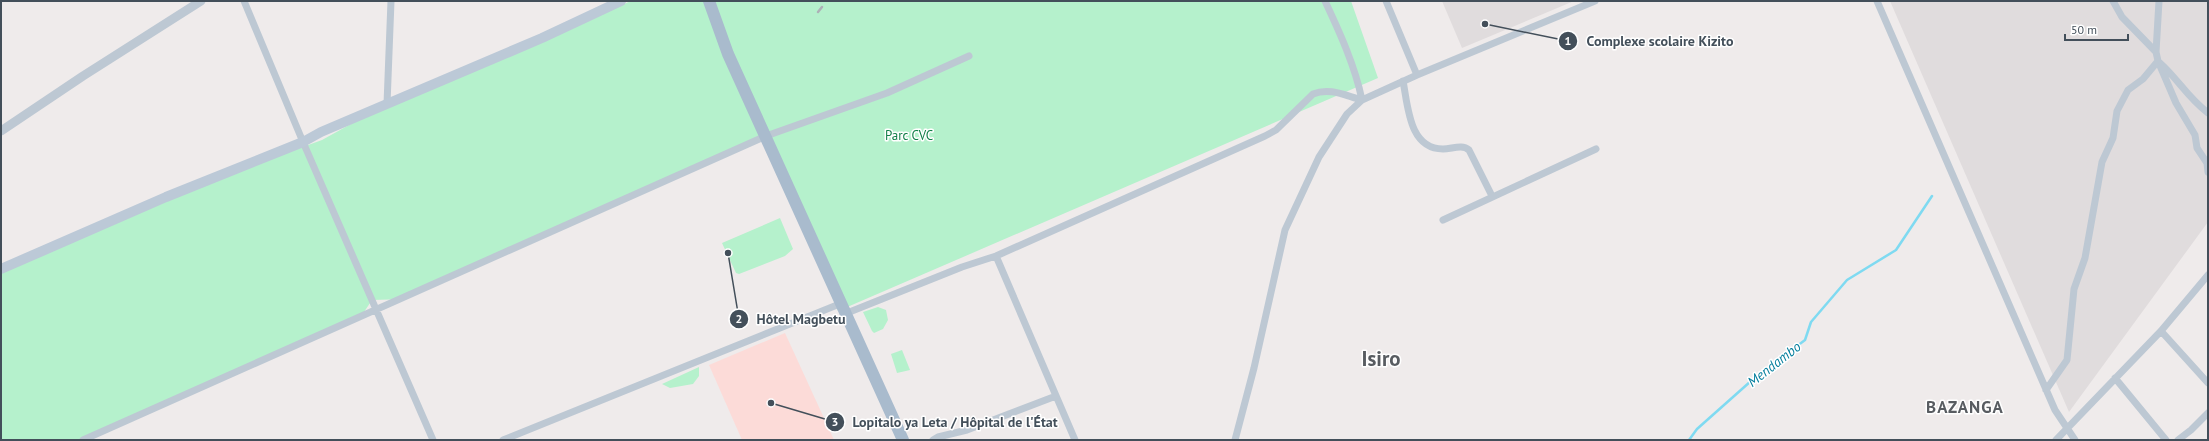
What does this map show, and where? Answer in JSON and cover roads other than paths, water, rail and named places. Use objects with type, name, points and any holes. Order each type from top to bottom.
[{"type":"main road","points":[[1,269],[166,197],[302,142],[321,132],[542,38],[621,1]]},
{"type":"main road","points":[[709,1],[728,54],[903,440]]},
{"type":"street","points":[[1,131],[83,76],[201,1]]},
{"type":"street","points":[[244,1],[302,142],[433,440]]},
{"type":"street","points":[[388,104],[391,1]]},
{"type":"street","points":[[1325,1],[1342,39],[1360,86],[1362,100]]},
{"type":"street","points":[[1386,1],[1417,75]]},
{"type":"street","points":[[1235,440],[1254,368],[1276,263],[1289,219],[1316,163],[1330,138],[1347,114],[1362,100],[1403,81],[1595,1]]},
{"type":"street","points":[[1877,1],[2046,390],[2066,428],[2075,440]]},
{"type":"street","points":[[2113,1],[2122,17],[2156,52]]},
{"type":"street","points":[[2159,1],[2156,52],[2158,62],[2176,103],[2195,135],[2197,148],[2207,163],[2208,172]]},
{"type":"street","points":[[83,440],[376,308],[766,136],[886,93],[969,56]]},
{"type":"street","points":[[2046,390],[2067,360],[2074,289],[2084,258],[2102,162],[2113,138],[2117,111],[2128,90],[2143,79],[2158,62]]},
{"type":"street","points":[[2158,62],[2169,71],[2193,101],[2208,112]]},
{"type":"street","points":[[1403,81],[1412,126],[1418,137],[1432,148],[1461,147],[1470,150],[1492,196]]},
{"type":"street","points":[[503,440],[844,308],[996,256],[1265,136],[1276,130],[1313,94],[1321,91],[1333,92],[1362,100]]},
{"type":"street","points":[[1443,220],[1596,149]]},
{"type":"street","points":[[996,256],[1075,440]]},
{"type":"street","points":[[2056,440],[2161,331],[2208,275]]},
{"type":"street","points":[[2161,331],[2208,383]]},
{"type":"street","points":[[2115,378],[2166,440]]},
{"type":"street","points":[[933,440],[938,437],[967,430],[1056,396]]},
{"type":"street","points":[[2178,440],[2208,413]]},
{"type":"waterway","name":"Mendambo","points":[[1689,440],[1697,429],[1751,381],[1805,340],[1811,322],[1847,280],[1896,250],[1932,196]]},
{"type":"railway","points":[[818,12],[822,7]]},
{"type":"place","name":"Complexe scolaire Kizito","points":[[1485,24]]},
{"type":"place","name":"Hôtel Magbetu","points":[[728,253]]},
{"type":"place","name":"Lopitalo ya Leta / Hôpital de l'État","points":[[771,403]]},
{"type":"district","name":"Isiro","points":[[1381,358]]},
{"type":"district","name":"BAZANGA","points":[[1965,407]]},
{"type":"park label","name":"Parc CVC","points":[[909,135]]}]
